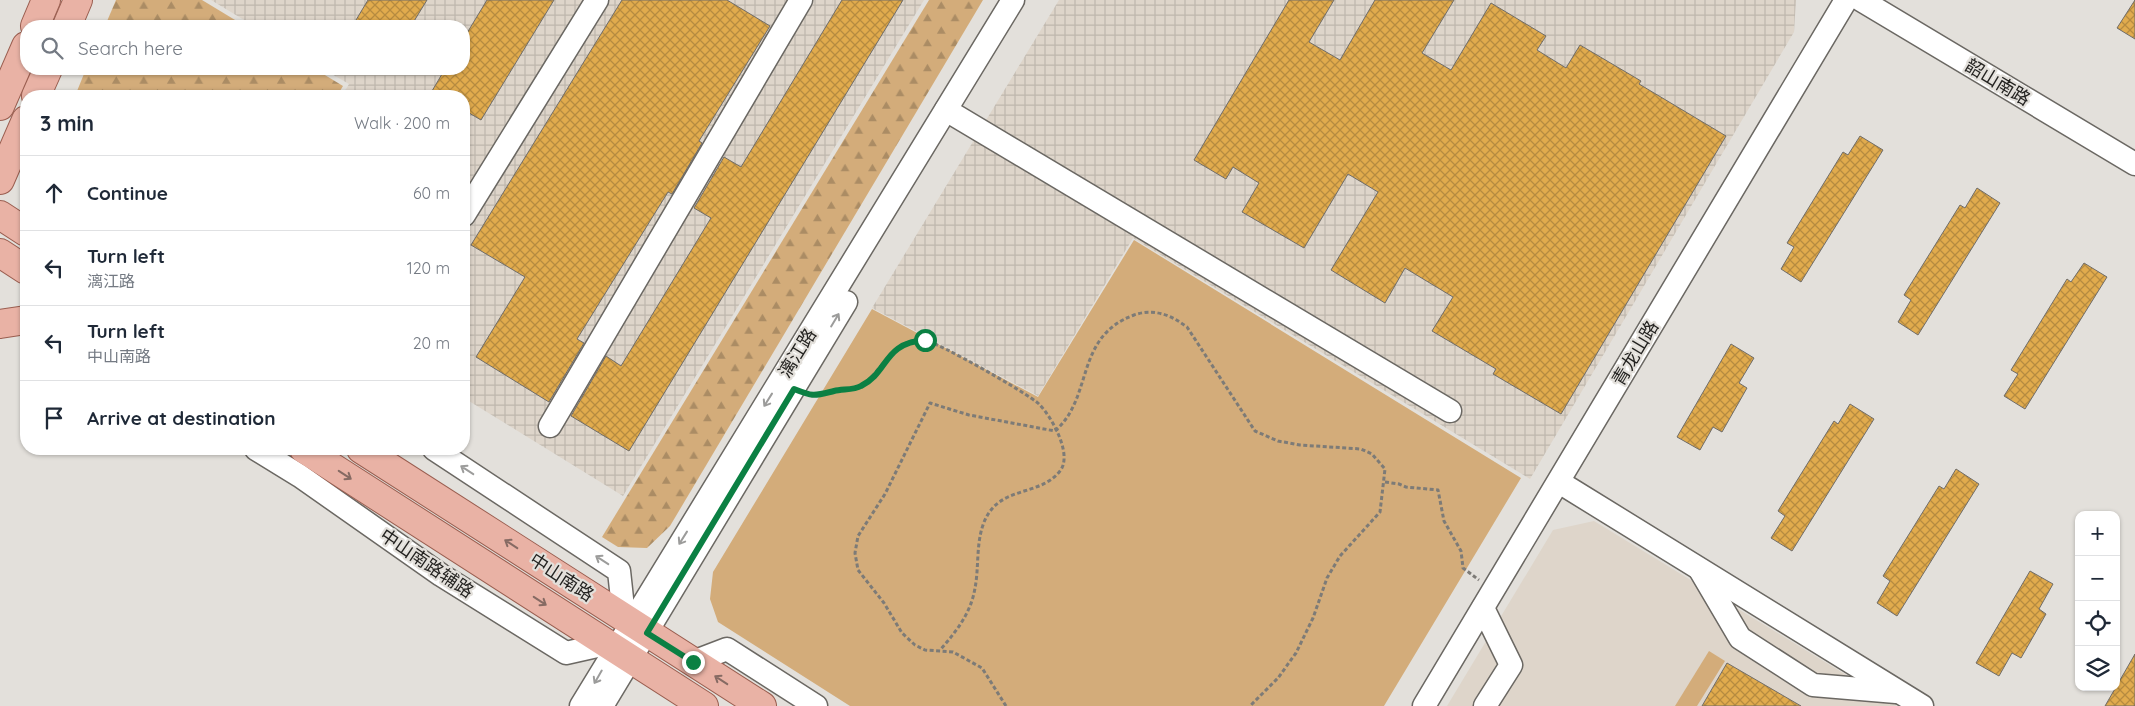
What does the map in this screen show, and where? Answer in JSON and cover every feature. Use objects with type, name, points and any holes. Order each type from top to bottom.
[{"type":"main road","points":[[38,20],[46,0]]},
{"type":"main road","points":[[70,20],[78,0]]},
{"type":"main road","points":[[0,68],[20,49]]},
{"type":"main road","points":[[0,106],[20,60]]},
{"type":"main road","points":[[39,90],[46,75]]},
{"type":"main road","points":[[47,90],[48,75]]},
{"type":"main road","points":[[0,180],[20,134]]},
{"type":"main road","points":[[0,215],[20,228]]},
{"type":"main road","points":[[0,253],[20,266]]},
{"type":"main road","points":[[0,324],[20,321]]},
{"type":"main road","name":"中山南路","points":[[370,455],[762,706]]},
{"type":"main road","name":"中山南路","points":[[309,457],[617,650],[676,696],[704,706]]},
{"type":"street","points":[[470,205],[597,0]]},
{"type":"street","points":[[550,426],[801,0]]},
{"type":"street","name":"漓江路","points":[[581,706],[634,624],[794,389],[952,113],[1013,0]]},
{"type":"street","name":"漓江路","points":[[634,624],[952,113],[1029,0]]},
{"type":"street","name":"青龙山路","points":[[1424,706],[1846,0]]},
{"type":"street","name":"韶山南路","points":[[1861,0],[2135,164]]},
{"type":"street","points":[[952,113],[1450,412]]},
{"type":"street","points":[[296,455],[309,457]]},
{"type":"street","points":[[443,455],[619,571],[634,624]]},
{"type":"street","points":[[1559,482],[1922,706]]},
{"type":"street","points":[[1698,567],[1740,638],[1813,685],[1899,692]]},
{"type":"street","points":[[1485,706],[1510,665],[1488,599]]},
{"type":"street","points":[[693,662],[727,649],[816,706]]},
{"type":"street","name":"漓江路","points":[[602,706],[617,650]]},
{"type":"path","points":[[1056,431],[1065,423],[1073,410],[1088,359],[1103,335],[1125,318],[1142,312],[1157,312],[1174,317],[1187,327],[1255,431],[1278,441],[1300,445],[1361,449],[1372,454],[1379,461],[1385,470],[1380,512],[1340,556],[1327,578],[1314,618],[1296,652],[1278,678],[1250,706]]},
{"type":"path","points":[[794,389],[812,396],[861,387],[873,377],[889,355],[902,345],[925,340],[1026,394],[1046,411],[1066,456],[1061,470],[1050,481],[1000,500],[991,508],[983,525],[975,590],[958,630],[940,650]]},
{"type":"path","points":[[1006,706],[982,668],[953,652],[925,650],[915,645],[902,633],[884,602],[858,570],[854,553],[858,536],[885,494],[930,403],[969,415],[1056,431]]},
{"type":"path","points":[[1385,482],[1406,487],[1438,490],[1444,520],[1462,551],[1463,568],[1488,599]]},
{"type":"shaded area","points":[[211,0],[924,0],[623,496],[470,402],[470,90],[346,90],[349,84],[333,75],[470,75],[470,20],[244,20]]},
{"type":"shaded area","points":[[1059,0],[1796,0],[1794,32],[1530,479],[1133,238],[1038,396],[872,308]]},
{"type":"shaded area","points":[[1594,521],[1897,706],[1447,706],[1553,530]]},
{"type":"green space","points":[[116,0],[202,0],[235,20],[108,20]]},
{"type":"green space","points":[[929,0],[983,0],[670,526],[647,548],[618,547],[602,537]]},
{"type":"green space","points":[[84,75],[325,75],[343,86],[341,90],[77,90]]},
{"type":"green space","points":[[1134,240],[1521,478],[1384,706],[850,706],[718,622],[710,599],[713,572],[872,309],[1038,397]]},
{"type":"green space","points":[[1709,651],[1725,661],[1697,706],[1675,706]]},
{"type":"building","points":[[368,0],[427,0],[415,20],[356,20]]},
{"type":"building","points":[[487,0],[554,0],[481,120],[470,114],[470,90],[433,90],[441,75],[470,75],[470,28]]},
{"type":"building","points":[[622,0],[727,0],[770,26],[699,141],[702,143],[672,194],[668,192],[577,339],[584,343],[549,402],[476,357],[525,277],[471,245]]},
{"type":"building","points":[[842,0],[903,0],[629,451],[571,416],[606,356],[621,366],[711,218],[694,208],[724,157],[741,167]]},
{"type":"building","points":[[1289,0],[1334,0],[1309,42],[1340,60],[1375,0],[1454,0],[1422,53],[1451,70],[1491,3],[1546,36],[1537,50],[1566,68],[1580,45],[1641,81],[1639,84],[1726,136],[1561,414],[1493,374],[1496,369],[1432,331],[1453,297],[1405,268],[1385,303],[1331,270],[1378,192],[1348,174],[1304,248],[1242,212],[1259,183],[1233,167],[1226,179],[1194,160]]},
{"type":"building","points":[[2135,0],[2135,39],[2117,28]]},
{"type":"building","points":[[1860,136],[1883,150],[1801,282],[1781,269],[1794,247],[1787,243],[1843,152],[1848,155]]},
{"type":"building","points":[[1977,188],[2000,203],[1918,335],[1898,322],[1911,300],[1904,295],[1960,205],[1965,208]]},
{"type":"building","points":[[2084,263],[2107,277],[2025,409],[2004,396],[2018,374],[2011,370],[2067,279],[2071,282]]},
{"type":"building","points":[[1731,344],[1754,358],[1739,383],[1747,388],[1722,432],[1713,427],[1700,450],[1677,437]]},
{"type":"building","points":[[1850,404],[1874,419],[1792,551],[1771,538],[1785,516],[1778,511],[1834,421],[1838,424]]},
{"type":"building","points":[[1956,469],[1979,484],[1897,616],[1877,603],[1890,581],[1883,576],[1939,486],[1944,489]]},
{"type":"building","points":[[2030,571],[2053,584],[2039,609],[2046,614],[2021,658],[2012,653],[1999,676],[1976,663]]},
{"type":"building","points":[[2135,654],[2135,706],[2105,706],[2114,691],[2120,691],[2120,680]]},
{"type":"building","points":[[1727,663],[1801,706],[1702,706]]},
{"type":"route","points":[[693,662],[647,633],[794,389],[812,396],[861,387],[873,377],[889,355],[902,345],[925,340]]}]
